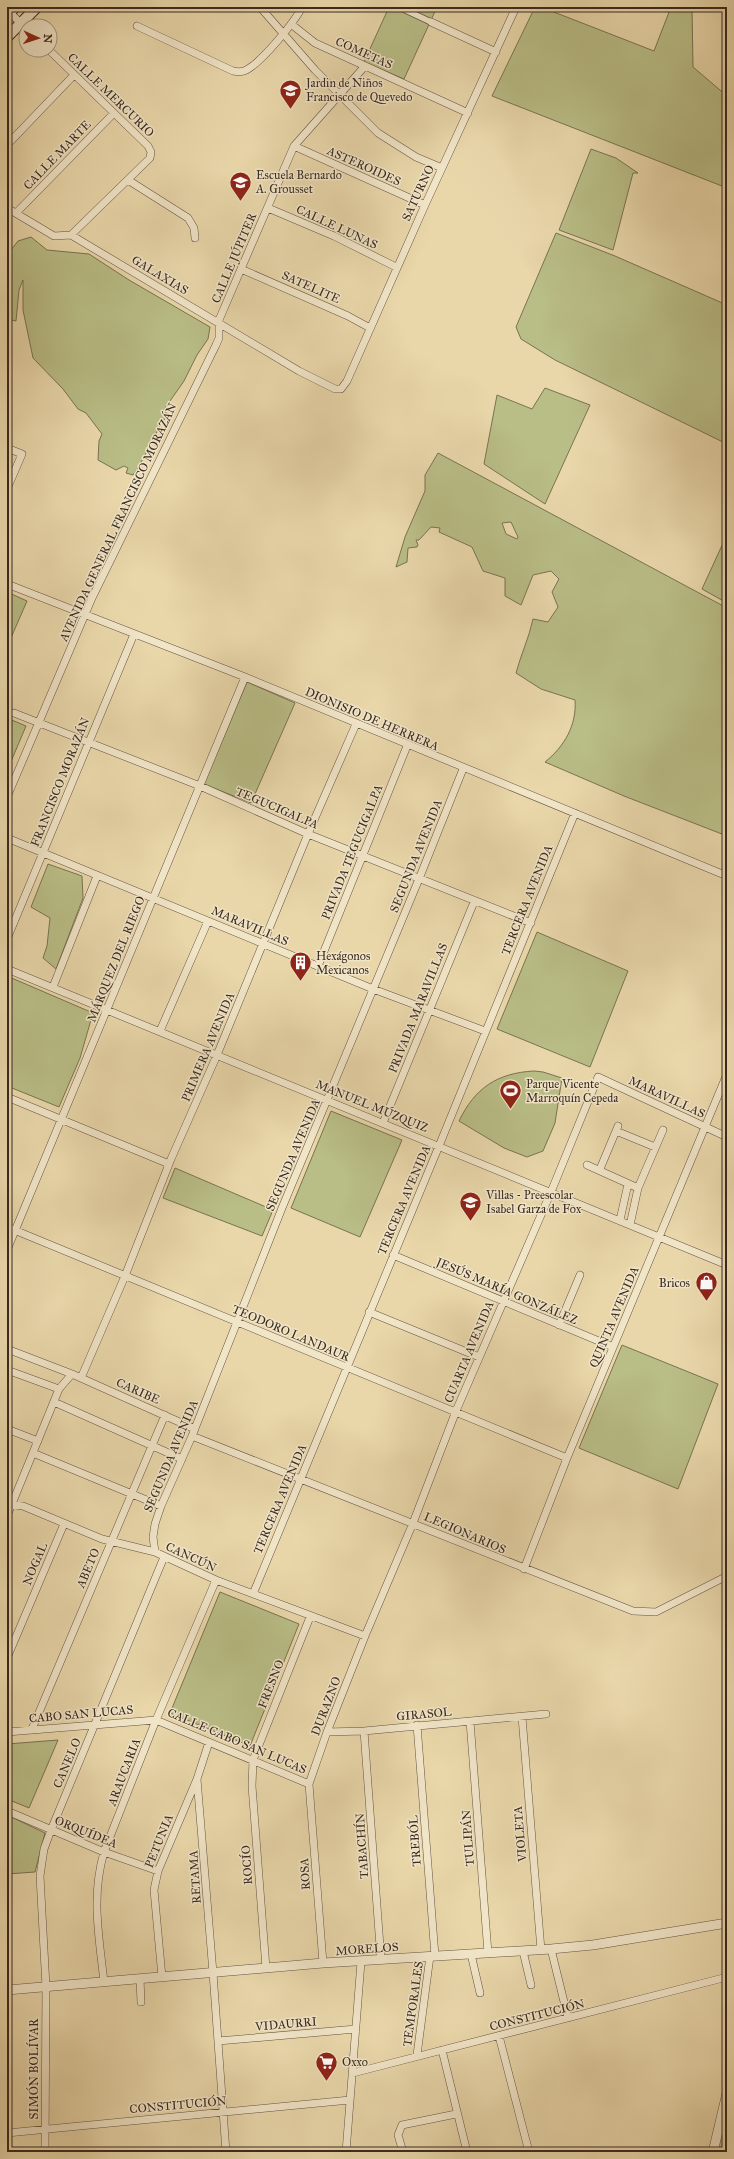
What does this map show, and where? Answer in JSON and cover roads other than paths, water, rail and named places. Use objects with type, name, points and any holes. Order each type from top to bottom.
[{"type":"main road","points":[[28,18],[37,7]]},
{"type":"main road","points":[[7,37],[18,29]]},
{"type":"street","points":[[260,7],[283,35],[339,95],[378,133],[416,157],[442,168]]},
{"type":"street","points":[[137,26],[233,71],[250,69],[283,35],[302,7]]},
{"type":"street","points":[[399,7],[496,52]]},
{"type":"street","name":"SATURNO","points":[[341,389],[347,380],[396,268],[516,7]]},
{"type":"street","points":[[10,11],[18,20]]},
{"type":"street","name":"COMETAS","points":[[291,24],[315,43],[468,113]]},
{"type":"street","name":"CALLE MERCURIO","points":[[57,58],[148,146],[151,152],[150,158],[128,180]]},
{"type":"street","name":"CALLE JÚPITER","points":[[218,324],[294,146],[365,66]]},
{"type":"street","points":[[7,145],[74,75]]},
{"type":"street","name":"CALLE MARTE","points":[[16,213],[114,113]]},
{"type":"street","name":"ASTEROIDES","points":[[294,146],[425,205]]},
{"type":"street","points":[[71,235],[128,180],[188,218],[194,228],[195,238]]},
{"type":"street","name":"GALAXIAS","points":[[7,208],[54,236],[71,235],[299,371],[335,389],[341,389]]},
{"type":"street","name":"CALLE LUNAS","points":[[268,208],[328,234],[396,268]]},
{"type":"street","name":"SATELITE","points":[[241,269],[348,316],[370,328]]},
{"type":"street","name":"AVENIDA GENERAL FRANCISCO MORAZÁN","points":[[7,796],[84,615],[216,345],[220,331],[218,324]]},
{"type":"street","points":[[7,448],[22,454],[7,489]]},
{"type":"street","name":"DIONISIO DE HERRERA","points":[[7,584],[245,677],[462,769],[575,813],[727,876]]},
{"type":"street","name":"FRANCISCO MORAZÁN","points":[[7,939],[88,741],[134,634]]},
{"type":"street","name":"MÁRQUEZ DEL RIEGO","points":[[7,1250],[60,1118],[97,1038],[107,1009],[245,677]]},
{"type":"street","name":"TEGUCIGALPA","points":[[14,714],[88,741],[200,786],[308,834],[419,878],[474,902],[531,923]]},
{"type":"street","name":"PRIMERA AVENIDA","points":[[81,1378],[125,1276],[169,1164],[217,1055],[308,834],[356,724]]},
{"type":"street","name":"PRIVADA TEGUCIGALPA","points":[[318,966],[407,746]]},
{"type":"street","name":"SEGUNDA AVENIDA","points":[[155,1552],[153,1537],[154,1524],[161,1506],[195,1429],[282,1208],[328,1100],[462,769]]},
{"type":"street","name":"TERCERA AVENIDA","points":[[253,1594],[531,923],[575,813]]},
{"type":"street","name":"MARAVILLAS","points":[[7,838],[97,876],[154,897],[262,944],[373,989],[485,1031]]},
{"type":"street","points":[[53,987],[97,876]]},
{"type":"street","name":"PRIVADA MARAVILLAS","points":[[383,1123],[474,902]]},
{"type":"street","points":[[160,1031],[208,921]]},
{"type":"street","name":"MANUEL MÚZQUIZ","points":[[7,969],[727,1265]]},
{"type":"street","name":"QUINTA AVENIDA","points":[[524,1569],[567,1458],[706,1128],[727,1074]]},
{"type":"street","name":"MARAVILLAS","points":[[598,1077],[727,1137]]},
{"type":"street","name":"CUARTA AVENIDA","points":[[365,1636],[414,1523],[456,1411],[551,1192],[598,1077]]},
{"type":"street","points":[[7,1097],[169,1164]]},
{"type":"street","points":[[600,1169],[617,1129],[655,1147]]},
{"type":"street","points":[[630,1226],[638,1188],[662,1130]]},
{"type":"street","points":[[587,1165],[600,1169],[638,1188]]},
{"type":"street","points":[[620,1220],[628,1184]]},
{"type":"street","name":"TEODORO LANDAUR","points":[[7,1227],[567,1458]]},
{"type":"street","name":"JESÚS MARÍA GONZÁLEZ","points":[[393,1255],[502,1302],[613,1347]]},
{"type":"street","points":[[559,1325],[580,1275]]},
{"type":"street","points":[[369,1312],[479,1357]]},
{"type":"street","name":"CARIBE","points":[[7,1349],[72,1374],[195,1429]]},
{"type":"street","points":[[7,1370],[58,1389]]},
{"type":"street","points":[[7,1516],[9,1504],[33,1453],[58,1389],[72,1374]]},
{"type":"street","points":[[54,1402],[152,1447],[182,1459]]},
{"type":"street","name":"ABETO","points":[[32,1729],[165,1415]]},
{"type":"street","points":[[7,1429],[38,1441]]},
{"type":"street","name":"LEGIONARIOS","points":[[192,1436],[633,1611],[648,1613],[656,1612],[727,1576]]},
{"type":"street","points":[[33,1453],[161,1506]]},
{"type":"street","name":"CANCÚN","points":[[9,1504],[23,1506],[102,1539],[112,1540],[155,1552],[216,1580],[310,1617],[365,1636]]},
{"type":"street","name":"NOGAL","points":[[7,1658],[64,1524]]},
{"type":"street","name":"CANELO","points":[[46,1987],[40,1876],[44,1849],[164,1557]]},
{"type":"street","name":"ARAUCARIA","points":[[104,1982],[96,1889],[104,1852],[156,1720],[216,1580]]},
{"type":"street","name":"FRESNO","points":[[253,1760],[310,1617]]},
{"type":"street","name":"DURAZNO","points":[[309,1784],[327,1732],[365,1636]]},
{"type":"street","name":"GIRASOL","points":[[327,1732],[364,1731],[546,1714]]},
{"type":"street","name":"VIOLETA","points":[[522,1717],[541,1950]]},
{"type":"street","name":"CABO SAN LUCAS","points":[[7,1732],[156,1720]]},
{"type":"street","name":"CALLE CABO SAN LUCAS","points":[[156,1720],[309,1784]]},
{"type":"street","name":"TULIPÁN","points":[[470,1721],[488,1953]]},
{"type":"street","name":"TREBÓL","points":[[417,1725],[432,1956]]},
{"type":"street","name":"TABACHÍN","points":[[364,1731],[382,1960]]},
{"type":"street","name":"PETUNIA","points":[[162,1977],[154,1890],[158,1871],[197,1780],[209,1742]]},
{"type":"street","name":"ROCÍO","points":[[253,1760],[252,1786],[266,1968]]},
{"type":"street","name":"RETAMA","points":[[197,1780],[213,1973]]},
{"type":"street","name":"ROSA","points":[[309,1784],[323,1963]]},
{"type":"street","name":"ORQUÍDEA","points":[[7,1810],[104,1852],[158,1871]]},
{"type":"street","name":"MORELOS","points":[[7,1990],[323,1963],[361,1962],[432,1956],[541,1950],[593,1945],[727,1923]]},
{"type":"street","points":[[551,1949],[568,2018]]},
{"type":"street","points":[[523,1951],[531,1985]]},
{"type":"street","points":[[471,1954],[480,1993]]},
{"type":"street","name":"TEMPORALES","points":[[417,2055],[432,1956]]},
{"type":"street","points":[[346,2152],[361,1962]]},
{"type":"street","points":[[213,1973],[226,2152]]},
{"type":"street","name":"CONSTITUCIÓN","points":[[353,2073],[417,2055],[499,2036],[727,1977]]},
{"type":"street","points":[[140,1979],[141,2002]]},
{"type":"street","name":"SIMÓN BOLÍVAR","points":[[45,2152],[46,1987]]},
{"type":"street","name":"VIDAURRI","points":[[218,2041],[356,2029]]},
{"type":"street","points":[[499,2036],[529,2152]]},
{"type":"street","points":[[442,2050],[456,2114],[467,2152]]},
{"type":"street","points":[[713,2152],[727,2093]]},
{"type":"street","name":"CONSTITUCIÓN","points":[[7,2133],[350,2100]]},
{"type":"street","points":[[403,2152],[398,2135],[402,2125],[456,2114]]},
{"type":"place","name":"Jardin de Niños Francisco de Quevedo","points":[[290,110]]},
{"type":"place","name":"Escuela Bernardo A. Grousset","points":[[240,202]]},
{"type":"place","name":"Hexágonos Mexicanos","points":[[300,982]]},
{"type":"place","name":"Parque Vicente Marroquín Cepeda","points":[[510,1110]]},
{"type":"place","name":"Villas - Preescolar Isabel Garza de Fox","points":[[470,1222]]},
{"type":"place","name":"Bricos","points":[[706,1302]]},
{"type":"place","name":"Oxxo","points":[[327,2082]]}]
